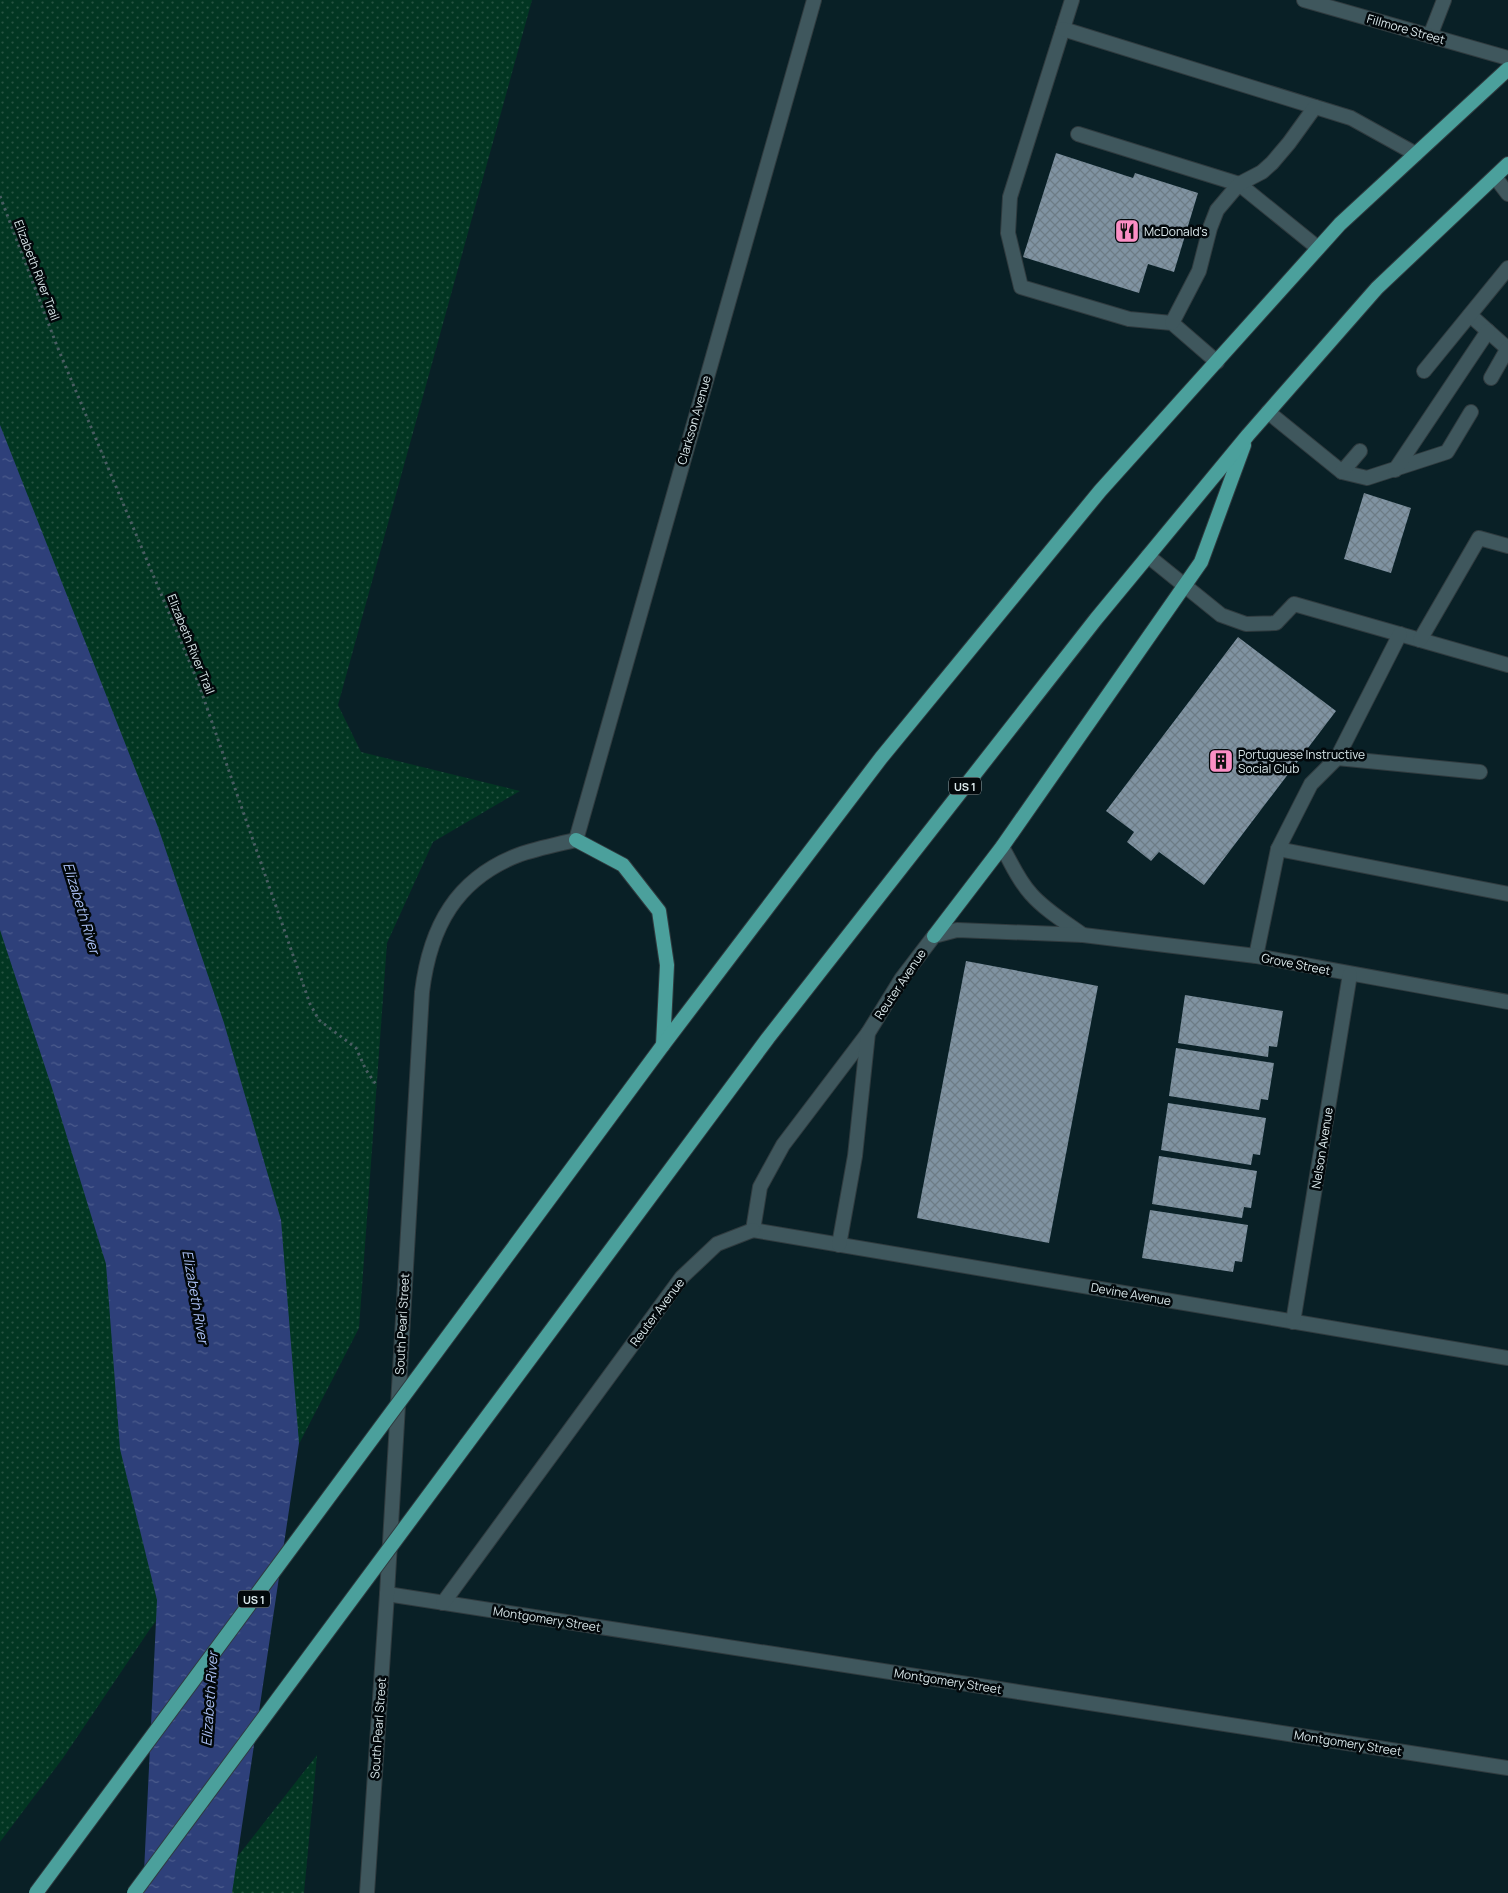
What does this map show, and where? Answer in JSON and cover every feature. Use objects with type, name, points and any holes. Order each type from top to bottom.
[{"type":"highway","name":"US 1","points":[[36,1893],[663,1045],[881,758],[1100,491],[1318,248],[1340,224],[1508,69]]},
{"type":"highway","name":"US 1","points":[[134,1893],[768,1038],[1096,620],[1248,435],[1377,288],[1508,164]]},
{"type":"highway","points":[[934,936],[1002,847],[1201,562],[1248,435]]},
{"type":"highway","points":[[576,840],[622,865],[659,911],[667,965],[663,1045]]},
{"type":"street","name":"Clarkson Avenue","points":[[576,840],[814,0]]},
{"type":"street","points":[[1072,0],[1010,197],[1008,233],[1022,287],[1129,319],[1172,323],[1217,362]]},
{"type":"street","name":"Fillmore Street","points":[[1304,0],[1508,58]]},
{"type":"street","points":[[1430,36],[1444,0]]},
{"type":"street","points":[[1063,29],[1351,118],[1416,154]]},
{"type":"street","points":[[1172,323],[1199,271],[1210,228],[1218,210],[1239,184],[1262,172],[1272,163],[1315,107]]},
{"type":"street","points":[[1078,134],[1239,184],[1318,248]]},
{"type":"street","points":[[1494,177],[1508,194]]},
{"type":"street","points":[[1424,371],[1508,268]]},
{"type":"street","points":[[1470,315],[1508,348],[1491,378]]},
{"type":"street","points":[[1395,470],[1488,331]]},
{"type":"street","points":[[1268,412],[1342,472],[1366,478],[1447,452],[1471,412]]},
{"type":"street","points":[[1342,472],[1360,451]]},
{"type":"street","points":[[1420,640],[1479,538],[1508,546]]},
{"type":"street","points":[[1148,556],[1221,615],[1246,624],[1276,623],[1294,604],[1508,665]]},
{"type":"street","points":[[1256,956],[1278,849],[1311,784],[1337,758],[1400,634]]},
{"type":"street","points":[[1337,758],[1480,772]]},
{"type":"street","name":"South Pearl Street","points":[[367,1893],[387,1594],[413,1130],[425,965],[434,938],[446,912],[464,890],[480,876],[500,863],[520,855],[539,848],[576,840]]},
{"type":"street","name":"Grove Street","points":[[1002,847],[1021,882],[1031,894],[1046,908],[1083,934]]},
{"type":"street","points":[[1278,849],[1508,894]]},
{"type":"street","name":"Grove Street","points":[[934,936],[957,930],[1083,934],[1256,956],[1508,1002]]},
{"type":"street","name":"Reuter Avenue","points":[[442,1603],[682,1277],[717,1244],[753,1230],[760,1187],[783,1145],[868,1033],[902,978],[934,936]]},
{"type":"street","name":"Nelson Avenue","points":[[1293,1322],[1350,974]]},
{"type":"street","name":"Reuter Avenue","points":[[839,1245],[855,1156],[868,1033]]},
{"type":"street","name":"Devine Avenue","points":[[753,1230],[1508,1358]]},
{"type":"street","name":"Montgomery Street","points":[[387,1594],[1508,1768]]},
{"type":"path","name":"Elizabeth River Trail","points":[[0,196],[57,346],[198,682],[310,1004],[319,1020],[356,1048],[376,1086]]},
{"type":"green space","points":[[0,0],[532,0],[338,705],[361,752],[520,791],[433,842],[387,943],[359,1328],[300,1442],[150,1629],[63,1758],[0,1842]]},
{"type":"green space","points":[[317,1755],[304,1893],[209,1893]]},
{"type":"water","name":"Elizabeth River","points":[[0,425],[158,827],[224,1023],[281,1220],[299,1443],[232,1893],[143,1893],[157,1600],[120,1449],[106,1264],[52,1088],[0,930]]},
{"type":"building","points":[[1056,153],[1133,178],[1135,173],[1198,193],[1174,272],[1148,264],[1139,293],[1023,257]]},
{"type":"building","points":[[1364,493],[1411,508],[1391,573],[1344,559]]},
{"type":"building","name":"Portuguese Instructive Social Club","points":[[1238,637],[1336,711],[1204,885],[1159,852],[1151,861],[1127,842],[1134,832],[1106,811]]},
{"type":"building","points":[[966,961],[1098,986],[1049,1243],[917,1218]]},
{"type":"building","points":[[1185,995],[1283,1011],[1277,1047],[1269,1046],[1268,1057],[1178,1043]]},
{"type":"building","points":[[1176,1048],[1274,1063],[1268,1100],[1261,1099],[1259,1110],[1169,1096]]},
{"type":"building","points":[[1168,1103],[1266,1118],[1260,1155],[1253,1154],[1251,1165],[1161,1150]]},
{"type":"building","points":[[1159,1156],[1257,1171],[1251,1208],[1244,1207],[1242,1218],[1152,1204]]},
{"type":"building","points":[[1150,1210],[1248,1225],[1242,1262],[1235,1261],[1233,1272],[1142,1258]]},
{"type":"place","name":"McDonald's","points":[[1127,231]]},
{"type":"place","name":"Portuguese Instructive Social Club","points":[[1221,761]]}]
